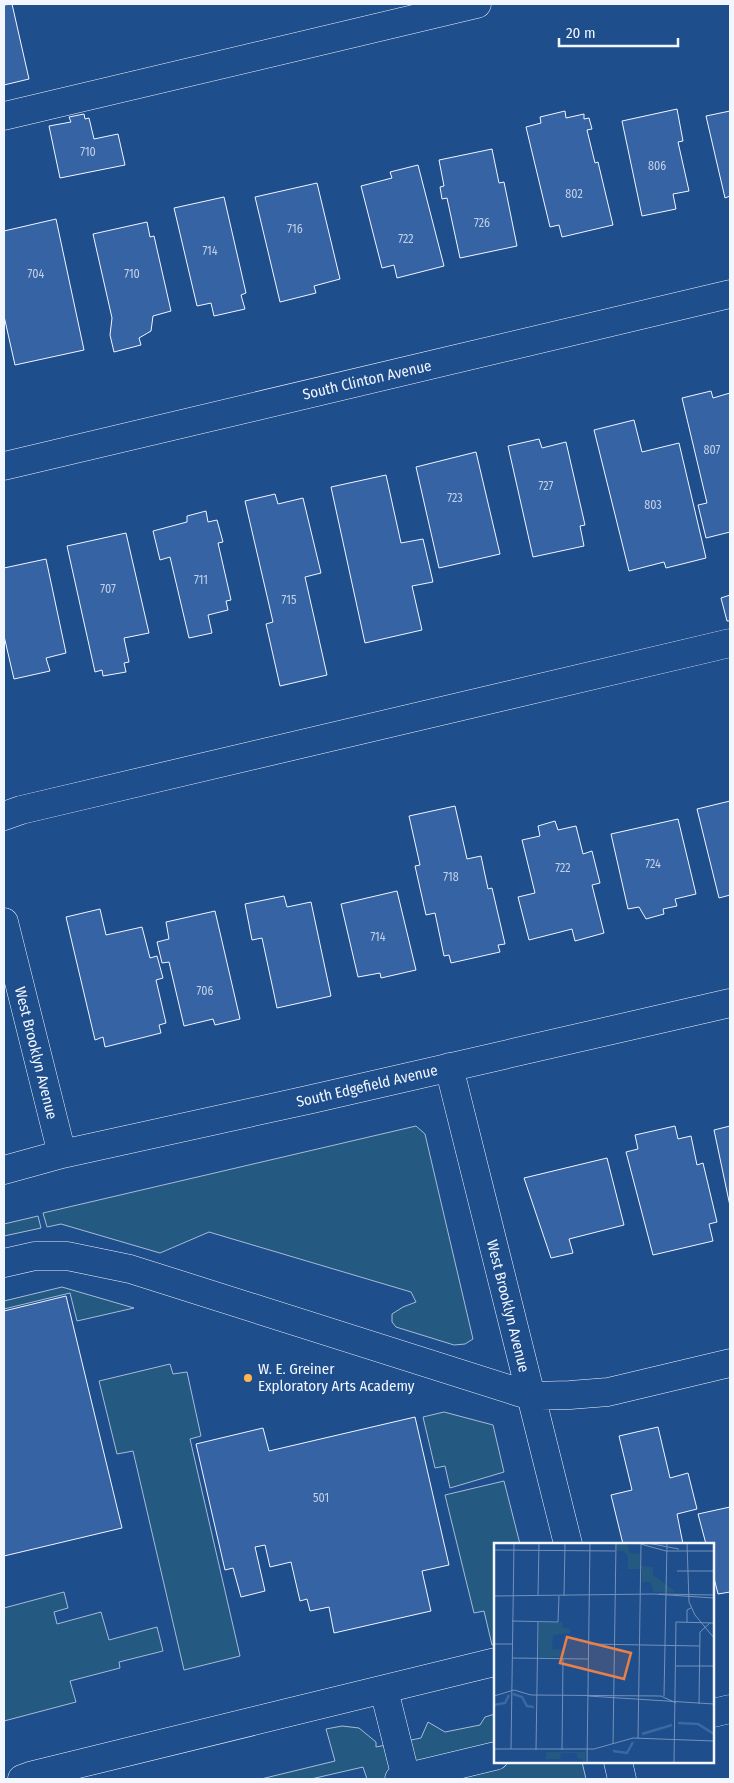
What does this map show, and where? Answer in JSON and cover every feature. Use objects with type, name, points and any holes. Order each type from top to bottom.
[{"type":"street","points":[[4,116],[477,4]]},
{"type":"street","name":"South Clinton Avenue","points":[[4,466],[730,294]]},
{"type":"street","points":[[4,816],[21,810],[730,643]]},
{"type":"street","name":"West Brooklyn Avenue","points":[[4,922],[62,1154]]},
{"type":"street","name":"South Edgefield Avenue","points":[[4,1170],[62,1154],[730,1003]]},
{"type":"street","name":"West Brooklyn Avenue","points":[[450,1067],[568,1543]]},
{"type":"street","points":[[4,1263],[35,1256],[67,1256],[130,1269],[531,1396],[608,1392],[730,1363]]},
{"type":"street","points":[[22,1779],[494,1662]]},
{"type":"street","points":[[384,1690],[402,1778],[494,1761]]},
{"type":"street","points":[[714,1713],[730,1709]]},
{"type":"street","points":[[618,1763],[622,1779]]},
{"type":"shaded area","points":[[416,1126],[425,1134],[473,1339],[465,1344],[454,1345],[396,1327],[392,1322],[392,1314],[416,1302],[411,1292],[209,1232],[160,1253],[61,1224],[47,1227],[43,1213]]},
{"type":"shaded area","points":[[38,1216],[41,1228],[4,1236],[4,1224]]},
{"type":"shaded area","points":[[62,1287],[134,1308],[77,1321],[70,1293],[4,1309],[4,1301]]},
{"type":"shaded area","points":[[170,1364],[173,1374],[187,1372],[201,1436],[190,1439],[240,1656],[184,1670],[133,1451],[117,1454],[99,1381]]},
{"type":"shaded area","points":[[444,1412],[493,1425],[504,1472],[450,1488],[445,1466],[435,1468],[423,1417]]},
{"type":"shaded area","points":[[504,1481],[520,1543],[494,1543],[494,1644],[492,1645],[484,1611],[474,1613],[445,1495]]},
{"type":"shaded area","points":[[64,1592],[68,1608],[54,1612],[57,1624],[101,1612],[109,1640],[157,1627],[163,1651],[119,1662],[120,1668],[70,1681],[76,1702],[4,1721],[4,1608]]},
{"type":"shaded area","points":[[494,1714],[494,1763],[582,1763],[586,1779],[367,1779],[363,1767],[311,1779],[261,1779],[335,1761],[326,1729],[342,1726],[359,1728],[376,1742],[376,1747],[421,1738],[428,1722],[445,1732],[480,1725],[485,1717]]},
{"type":"building","points":[[12,4],[29,79],[4,85],[4,5]]},
{"type":"building","points":[[677,109],[683,141],[678,142],[689,191],[673,194],[676,209],[642,216],[622,121]]},
{"type":"building","points":[[565,111],[566,118],[584,114],[584,119],[589,118],[592,129],[587,130],[595,163],[598,162],[613,225],[562,237],[559,225],[550,227],[526,127],[541,123],[540,117]]},
{"type":"building","points":[[730,111],[730,196],[725,198],[706,116]]},
{"type":"building","points":[[84,114],[85,119],[89,118],[94,139],[118,134],[125,165],[60,178],[49,126],[71,122],[69,117]]},
{"type":"building","points":[[492,149],[499,183],[504,182],[517,246],[460,258],[447,198],[442,199],[440,187],[444,186],[439,160]]},
{"type":"building","points":[[418,165],[444,266],[397,278],[394,265],[382,268],[361,186],[392,178],[390,172]]},
{"type":"building","points":[[317,183],[340,279],[314,286],[316,293],[280,302],[255,197]]},
{"type":"building","points":[[224,197],[246,293],[241,295],[245,309],[214,316],[211,303],[197,306],[174,208]]},
{"type":"building","points":[[56,219],[84,350],[15,365],[4,316],[4,231]]},
{"type":"building","points":[[147,222],[150,237],[154,236],[171,311],[153,316],[151,331],[139,338],[141,345],[114,352],[110,335],[112,318],[93,234]]},
{"type":"building","points":[[711,391],[713,398],[730,393],[730,532],[706,538],[698,505],[707,503],[682,398]]},
{"type":"building","points":[[634,420],[642,452],[679,443],[706,558],[666,568],[664,562],[629,571],[594,430]]},
{"type":"building","points":[[539,439],[542,448],[566,442],[585,525],[580,526],[584,546],[533,557],[508,446]]},
{"type":"building","points":[[476,452],[500,554],[439,568],[416,467]]},
{"type":"building","points":[[386,475],[401,543],[423,539],[433,582],[412,586],[422,630],[365,643],[331,487]]},
{"type":"building","points":[[275,494],[278,504],[303,498],[321,573],[305,577],[327,675],[280,686],[266,624],[273,622],[245,501]]},
{"type":"building","points":[[206,511],[208,522],[217,520],[223,542],[218,543],[231,600],[226,601],[228,610],[208,615],[212,633],[189,638],[170,557],[160,560],[153,531],[187,522],[187,516]]},
{"type":"building","points":[[126,533],[149,633],[124,638],[129,662],[124,663],[126,672],[103,676],[102,670],[95,672],[67,546]]},
{"type":"building","points":[[46,559],[66,653],[46,658],[50,671],[14,679],[4,636],[4,568]]},
{"type":"building","points":[[730,595],[730,621],[727,621],[721,598]]},
{"type":"building","points":[[730,801],[730,895],[719,898],[697,809]]},
{"type":"building","points":[[455,806],[467,859],[481,856],[488,889],[492,888],[505,944],[498,945],[500,952],[451,963],[449,955],[444,956],[435,913],[426,915],[415,866],[420,865],[409,816]]},
{"type":"building","points":[[678,819],[696,894],[675,899],[677,906],[663,909],[664,914],[646,919],[639,907],[628,909],[611,834]]},
{"type":"building","points":[[555,821],[558,830],[576,826],[583,854],[592,851],[600,883],[592,885],[604,933],[575,941],[572,929],[529,940],[518,897],[535,893],[522,840],[540,836],[538,826]]},
{"type":"building","points":[[397,891],[416,970],[381,978],[380,973],[358,977],[341,904]]},
{"type":"building","points":[[284,896],[287,907],[311,902],[331,996],[277,1008],[262,938],[252,940],[245,904]]},
{"type":"building","points":[[100,909],[106,935],[142,927],[150,958],[157,956],[163,978],[156,980],[166,1023],[159,1025],[161,1033],[105,1047],[103,1037],[95,1040],[66,917]]},
{"type":"building","points":[[215,911],[240,1019],[215,1025],[213,1019],[184,1026],[169,962],[162,963],[157,942],[169,939],[166,922]]},
{"type":"building","points":[[675,1126],[678,1139],[691,1136],[697,1165],[703,1163],[717,1222],[709,1224],[713,1241],[653,1255],[626,1152],[638,1149],[635,1135]]},
{"type":"building","points":[[730,1126],[730,1206],[714,1130]]},
{"type":"building","points":[[607,1158],[624,1225],[569,1239],[573,1253],[551,1258],[524,1178]]},
{"type":"building","points":[[66,1296],[122,1528],[4,1556],[4,1311]]},
{"type":"building","points":[[415,1417],[449,1565],[422,1571],[431,1611],[334,1633],[329,1607],[310,1611],[307,1599],[300,1601],[291,1562],[270,1567],[265,1545],[255,1547],[265,1591],[241,1597],[233,1568],[225,1570],[196,1444],[263,1428],[269,1451]]},
{"type":"building","points":[[658,1427],[670,1478],[688,1473],[697,1509],[677,1514],[683,1543],[623,1543],[611,1495],[632,1490],[619,1436]]},
{"type":"building","points":[[730,1507],[730,1592],[718,1594],[714,1578],[714,1543],[706,1543],[698,1514]]},
{"type":"place","name":"W. E. Greiner Exploratory Arts Academy","points":[[248,1378]]}]
